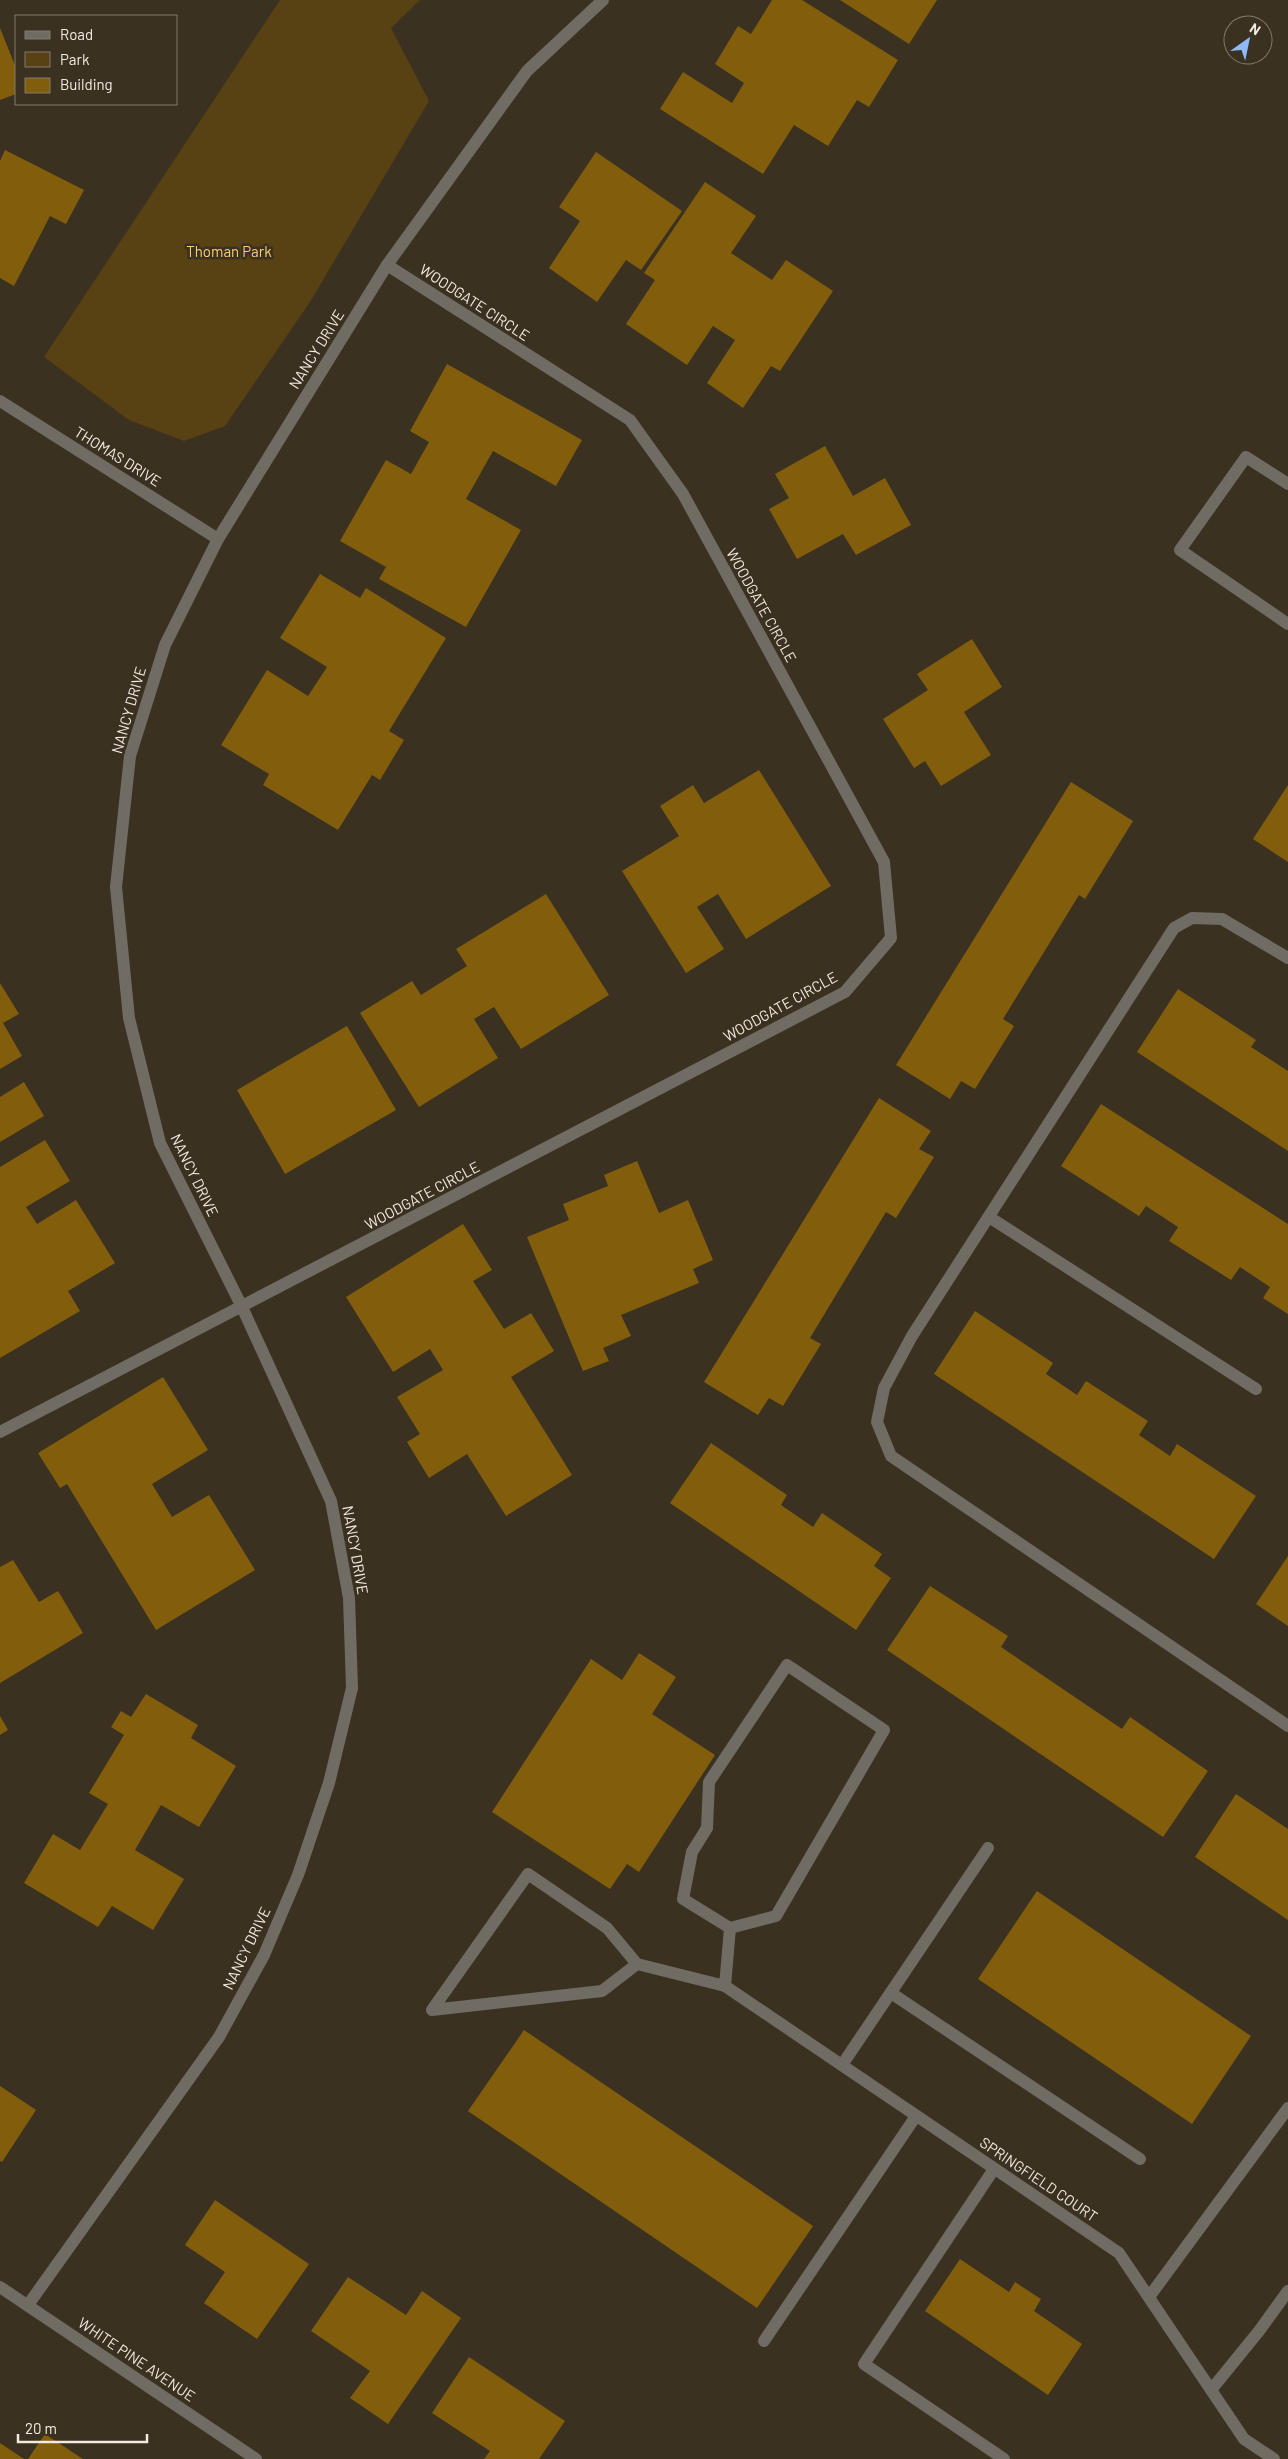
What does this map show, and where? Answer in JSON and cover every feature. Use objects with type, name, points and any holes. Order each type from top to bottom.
[{"type":"street","name":"NANCY DRIVE","points":[[28,2306],[219,2037],[264,1956],[298,1875],[329,1783],[352,1688],[349,1598],[331,1501],[242,1307],[160,1143],[129,1018],[116,887],[130,756],[165,645],[218,539],[387,265],[527,71],[603,0]]},
{"type":"street","name":"WOODGATE CIRCLE","points":[[0,1432],[845,992],[891,938],[884,862],[683,494],[630,420],[387,265]]},
{"type":"street","name":"THOMAS DRIVE","points":[[0,401],[218,539]]},
{"type":"street","points":[[1288,484],[1246,457],[1180,550],[1288,624]]},
{"type":"street","points":[[1288,958],[1222,919],[1192,918],[1174,928],[912,1336],[884,1388],[877,1422],[891,1456],[1288,1726]]},
{"type":"street","points":[[990,1217],[1256,1389]]},
{"type":"street","points":[[787,1665],[884,1730],[776,1916],[730,1928],[684,1899],[692,1852],[707,1828],[709,1782],[787,1665]]},
{"type":"street","points":[[842,2065],[988,1848]]},
{"type":"street","points":[[528,1874],[607,1928],[638,1964],[602,1991],[432,2010],[528,1874]]},
{"type":"street","points":[[725,1986],[730,1928]]},
{"type":"street","name":"SPRINGFIELD COURT","points":[[638,1964],[725,1986],[1119,2253],[1244,2439],[1274,2459]]},
{"type":"street","points":[[891,1993],[1140,2159]]},
{"type":"street","points":[[1149,2297],[1288,2108]]},
{"type":"street","points":[[764,2341],[916,2116]]},
{"type":"street","points":[[994,2168],[864,2364],[1004,2459]]},
{"type":"street","name":"WHITE PINE AVENUE","points":[[0,2287],[256,2459]]},
{"type":"street","points":[[1211,2390],[1259,2331],[1288,2291]]},
{"type":"green space","name":"Thoman Park","points":[[280,0],[420,0],[391,28],[429,101],[310,302],[225,426],[184,441],[129,420],[44,357]]},
{"type":"building","points":[[772,0],[802,0],[898,60],[869,107],[857,100],[828,146],[794,125],[763,174],[660,109],[683,72],[732,103],[744,83],[715,64],[738,26],[751,34]]},
{"type":"building","points":[[840,0],[937,0],[909,44]]},
{"type":"building","points":[[0,28],[15,66],[15,94],[0,100]]},
{"type":"building","points":[[5,150],[84,190],[66,224],[50,216],[14,286],[0,278],[0,161]]},
{"type":"building","points":[[596,152],[682,211],[641,270],[626,260],[597,302],[549,268],[580,221],[559,207]]},
{"type":"building","points":[[705,182],[756,216],[731,253],[772,280],[786,260],[833,291],[780,371],[771,366],[743,408],[707,383],[735,340],[713,326],[687,365],[626,324],[655,280],[644,273]]},
{"type":"building","points":[[447,364],[582,440],[556,486],[493,451],[466,499],[521,530],[466,627],[379,579],[386,567],[340,541],[386,460],[411,474],[429,442],[410,431]]},
{"type":"building","points":[[825,446],[853,496],[885,478],[911,525],[856,555],[843,534],[797,559],[769,509],[789,498],[775,474]]},
{"type":"building","points":[[320,574],[360,598],[366,588],[446,638],[389,731],[404,740],[380,780],[372,775],[338,830],[263,785],[269,774],[221,745],[267,670],[308,696],[327,667],[280,638]]},
{"type":"building","points":[[972,639],[1002,687],[964,712],[991,755],[941,786],[925,761],[914,768],[883,719],[928,690],[917,674]]},
{"type":"building","points":[[759,770],[831,886],[746,939],[718,894],[697,907],[724,949],[686,973],[622,871],[679,836],[660,806],[693,785],[704,803]]},
{"type":"building","points":[[1071,782],[1133,821],[1085,899],[1079,895],[1003,1019],[1014,1026],[975,1089],[961,1081],[950,1099],[896,1065]]},
{"type":"building","points":[[1288,785],[1288,862],[1253,839]]},
{"type":"building","points":[[546,894],[609,995],[521,1049],[494,1007],[474,1019],[498,1058],[419,1107],[360,1013],[412,981],[421,995],[467,966],[456,949]]},
{"type":"building","points":[[0,983],[19,1014],[3,1023],[22,1056],[0,1069]]},
{"type":"building","points":[[1178,989],[1256,1040],[1251,1047],[1288,1071],[1288,1151],[1137,1052]]},
{"type":"building","points":[[347,1026],[396,1110],[285,1174],[237,1090]]},
{"type":"building","points":[[24,1082],[44,1116],[0,1142],[0,1097]]},
{"type":"building","points":[[879,1098],[931,1131],[919,1149],[934,1157],[896,1218],[886,1212],[810,1338],[821,1344],[783,1406],[769,1398],[758,1415],[704,1382]]},
{"type":"building","points":[[1101,1104],[1288,1224],[1288,1314],[1263,1298],[1270,1287],[1240,1267],[1231,1280],[1169,1241],[1178,1227],[1146,1206],[1139,1216],[1061,1166]]},
{"type":"building","points":[[45,1140],[70,1181],[26,1207],[37,1224],[76,1200],[115,1263],[68,1291],[80,1311],[0,1358],[0,1167]]},
{"type":"building","points":[[637,1161],[659,1213],[688,1200],[713,1260],[693,1269],[699,1283],[621,1315],[631,1336],[603,1348],[609,1361],[583,1371],[527,1237],[569,1220],[563,1204],[608,1186],[604,1175]]},
{"type":"building","points":[[463,1224],[492,1270],[473,1281],[504,1329],[531,1313],[554,1351],[511,1377],[572,1475],[506,1516],[467,1454],[429,1478],[407,1442],[420,1434],[397,1397],[443,1370],[430,1349],[393,1372],[346,1297]]},
{"type":"building","points":[[975,1311],[1053,1363],[1046,1374],[1077,1395],[1086,1381],[1148,1421],[1139,1435],[1170,1456],[1177,1444],[1256,1496],[1214,1559],[934,1374]]},
{"type":"building","points":[[163,1377],[208,1450],[152,1484],[172,1517],[209,1495],[255,1570],[156,1630],[67,1484],[60,1488],[38,1453]]},
{"type":"building","points":[[711,1443],[787,1495],[781,1505],[813,1527],[822,1513],[882,1554],[874,1566],[891,1578],[856,1630],[670,1503]]},
{"type":"building","points":[[1288,1556],[1288,1626],[1256,1604]]},
{"type":"building","points":[[13,1560],[39,1602],[58,1591],[83,1633],[0,1683],[0,1567]]},
{"type":"building","points":[[930,1586],[1008,1636],[1001,1647],[1122,1729],[1130,1717],[1208,1771],[1163,1837],[887,1650]]},
{"type":"building","points":[[639,1653],[676,1677],[652,1714],[715,1755],[639,1872],[627,1864],[610,1889],[492,1812],[591,1659],[622,1680]]},
{"type":"building","points":[[146,1694],[198,1725],[191,1738],[236,1766],[199,1827],[161,1805],[135,1850],[184,1879],[153,1930],[112,1906],[98,1927],[24,1883],[53,1834],[80,1850],[108,1804],[89,1793],[124,1735],[111,1727],[121,1711],[131,1717]]},
{"type":"building","points":[[0,1716],[8,1730],[0,1735]]},
{"type":"building","points":[[1236,1794],[1288,1829],[1288,1920],[1195,1857]]},
{"type":"building","points":[[1037,1891],[1251,2036],[1192,2124],[978,1979]]},
{"type":"building","points":[[524,2030],[813,2226],[757,2308],[468,2111]]},
{"type":"building","points":[[0,2086],[36,2110],[2,2162],[0,2161]]},
{"type":"building","points":[[215,2200],[309,2264],[257,2339],[204,2303],[225,2272],[185,2245]]},
{"type":"building","points":[[960,2259],[1009,2292],[1015,2282],[1041,2299],[1034,2311],[1082,2344],[1048,2395],[925,2311]]},
{"type":"building","points":[[348,2277],[406,2315],[422,2291],[461,2318],[388,2424],[350,2398],[370,2371],[311,2331]]},
{"type":"building","points":[[469,2357],[565,2421],[539,2459],[484,2459],[490,2451],[432,2413]]},
{"type":"building","points":[[45,2434],[83,2459],[28,2459]]},
{"type":"building","points":[[0,2443],[24,2459],[0,2459]]}]
